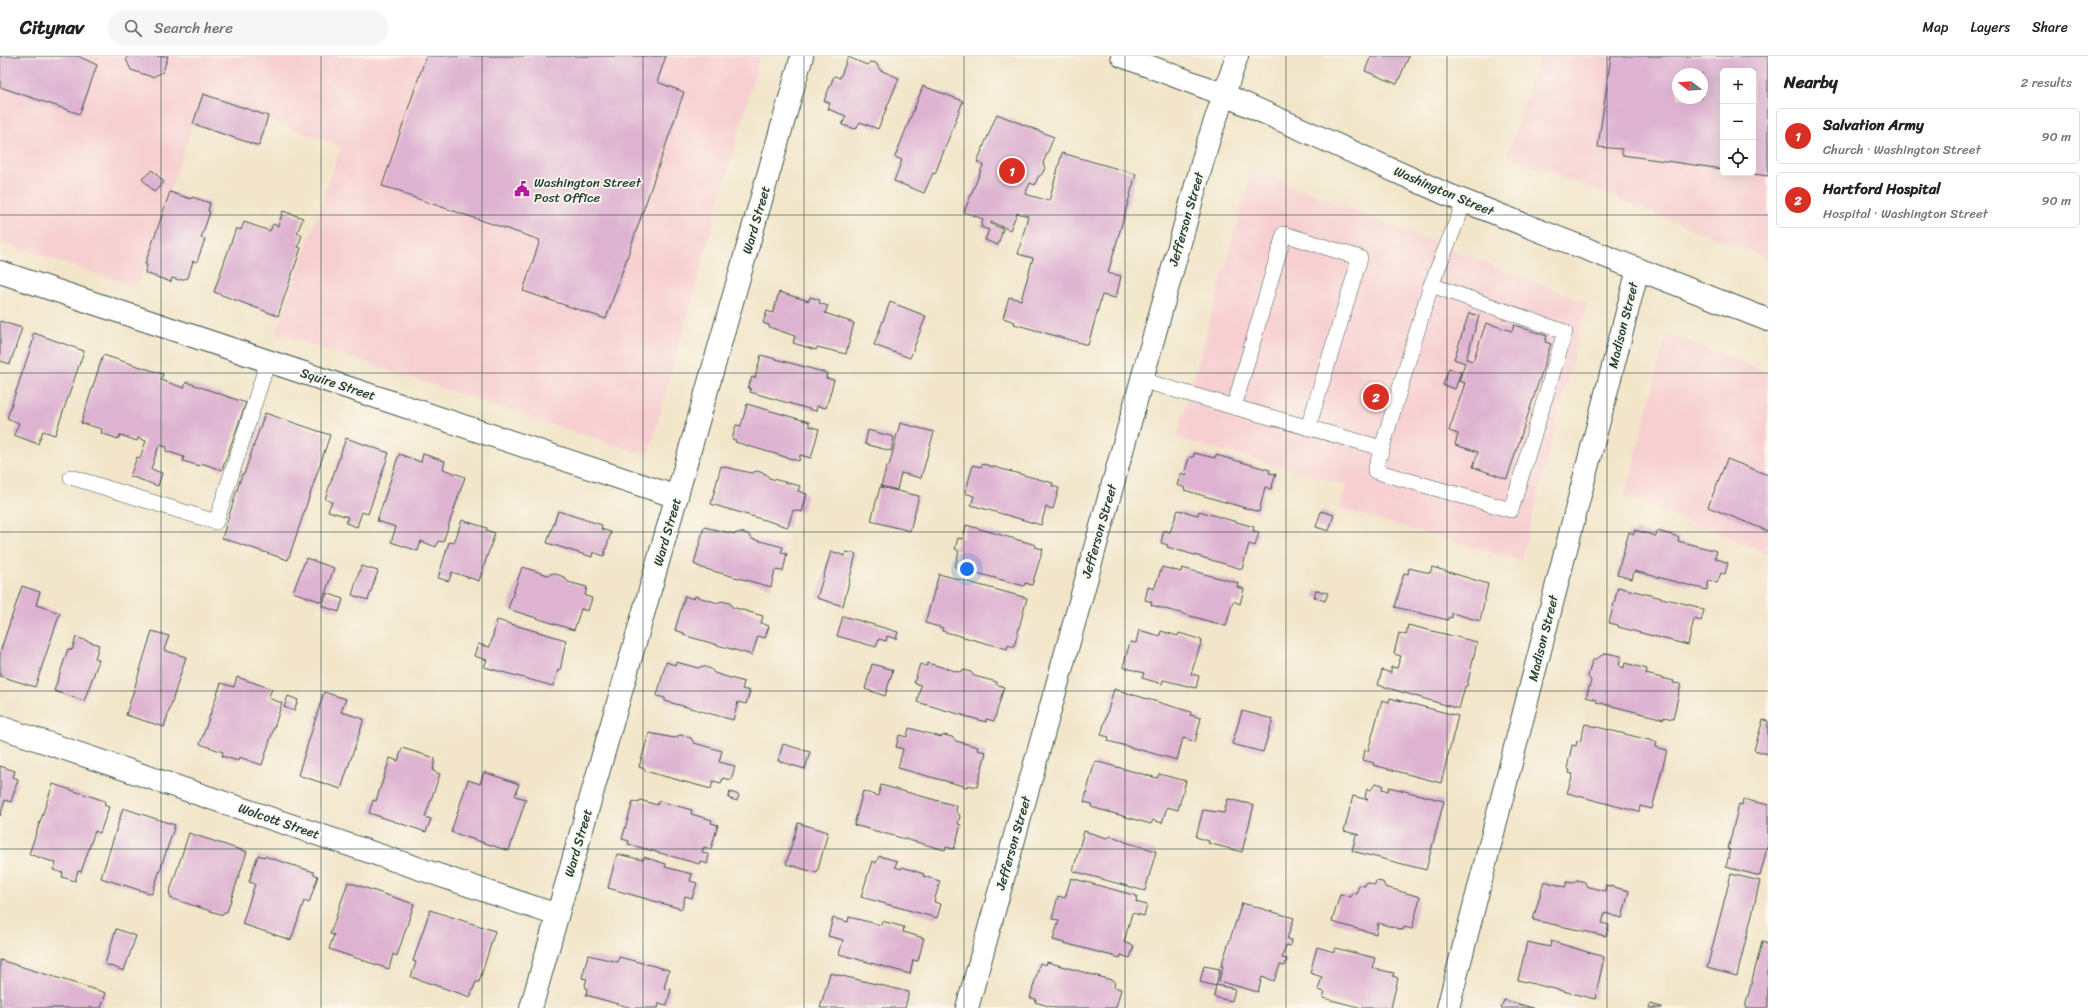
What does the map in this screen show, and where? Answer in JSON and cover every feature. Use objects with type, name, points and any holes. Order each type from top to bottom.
[{"type":"street","name":"Ward Street","points":[[531,1008],[802,56]]},
{"type":"street","name":"Washington Street","points":[[1122,56],[1225,95],[1465,201],[1768,320]]},
{"type":"street","name":"Jefferson Street","points":[[967,1008],[1208,142],[1237,56]]},
{"type":"street","name":"Madison Street","points":[[1448,1008],[1638,269]]},
{"type":"street","name":"Squire Street","points":[[0,272],[677,497]]},
{"type":"street","name":"Wolcott Street","points":[[0,727],[557,915]]},
{"type":"lane","points":[[1431,285],[1565,332],[1511,510],[1375,471],[1431,285],[1465,201]]},
{"type":"lane","points":[[1234,407],[1284,234],[1360,258],[1308,428]]},
{"type":"lane","points":[[71,477],[216,522],[268,361]]},
{"type":"lane","points":[[1141,380],[1382,448]]},
{"type":"shaded area","points":[[0,56],[760,56],[648,456],[276,333],[341,147],[203,95],[137,287],[0,242]]},
{"type":"shaded area","points":[[1540,56],[1768,56],[1768,259],[1507,155]]},
{"type":"shaded area","points":[[1252,170],[1587,303],[1521,561],[1339,508],[1346,485],[1177,438]]},
{"type":"shaded area","points":[[1667,333],[1768,373],[1768,554],[1625,496]]},
{"type":"building","points":[[0,56],[78,56],[97,65],[80,114],[0,87]]},
{"type":"building","points":[[128,56],[168,56],[163,72],[152,77],[131,70],[126,59]]},
{"type":"building","name":"Washington Street Post Office","points":[[426,56],[666,56],[657,82],[684,92],[606,319],[523,291],[540,240],[382,186]]},
{"type":"building","points":[[1371,56],[1409,56],[1397,84],[1365,71]]},
{"type":"building","points":[[1611,56],[1768,56],[1768,176],[1756,174],[1756,68],[1720,68],[1720,169],[1622,155],[1622,149],[1598,147]]},
{"type":"building","points":[[848,57],[867,65],[870,62],[876,63],[880,70],[899,78],[878,129],[860,122],[856,129],[842,125],[846,116],[828,109],[830,103],[824,101],[834,76],[840,78]]},
{"type":"building","points":[[923,86],[963,101],[935,174],[933,173],[924,193],[894,181],[902,160],[895,157]]},
{"type":"building","points":[[203,94],[268,116],[259,146],[193,124]]},
{"type":"building","points":[[997,114],[1054,137],[1043,163],[1045,168],[1042,174],[1038,177],[1035,185],[1030,183],[1025,194],[1049,201],[1062,153],[1136,174],[1108,273],[1121,276],[1116,298],[1102,295],[1088,345],[1014,324],[1015,322],[1003,318],[1009,297],[1021,300],[1033,258],[1018,254],[1028,216],[1017,213],[1010,230],[991,222],[991,224],[1003,229],[998,245],[985,240],[989,230],[981,227],[983,219],[964,212],[983,165],[977,162]]},
{"type":"building","points":[[152,170],[164,182],[154,192],[142,179]]},
{"type":"building","points":[[170,192],[210,203],[208,211],[210,212],[201,238],[205,239],[197,262],[193,261],[188,278],[179,280],[172,278],[171,282],[145,273],[147,265],[145,264]]},
{"type":"building","points":[[283,211],[303,218],[297,233],[302,235],[298,247],[301,248],[278,316],[214,292],[236,228],[241,230],[244,222],[270,231],[273,224],[278,226]]},
{"type":"building","points":[[779,292],[809,301],[810,297],[820,300],[819,303],[828,306],[825,313],[854,323],[846,354],[817,347],[816,350],[793,343],[795,336],[769,327],[769,325],[763,323],[767,311],[773,313]]},
{"type":"building","points":[[890,302],[926,316],[910,358],[874,345]]},
{"type":"building","points":[[1469,313],[1479,316],[1466,359],[1473,361],[1486,323],[1512,331],[1514,325],[1547,336],[1545,342],[1551,344],[1507,479],[1473,467],[1478,452],[1455,445],[1458,434],[1449,431],[1465,383],[1459,381],[1465,363],[1454,359]]},
{"type":"building","points":[[0,321],[22,328],[10,364],[0,361]]},
{"type":"building","points":[[34,333],[84,351],[55,435],[43,431],[38,444],[14,435],[19,423],[7,418],[34,338],[32,337]]},
{"type":"building","points":[[103,355],[163,374],[161,380],[184,388],[186,382],[246,403],[222,470],[201,463],[200,466],[183,461],[184,457],[166,451],[167,447],[159,445],[151,469],[162,473],[158,486],[130,476],[137,457],[140,458],[146,441],[138,438],[137,441],[120,435],[118,439],[101,433],[102,429],[81,423]]},
{"type":"building","points":[[761,355],[827,373],[826,378],[834,380],[826,408],[817,406],[816,411],[750,392],[751,389],[748,388],[752,377],[755,378]]},
{"type":"building","points":[[1449,368],[1461,372],[1455,389],[1443,385]]},
{"type":"building","points":[[747,404],[809,422],[809,426],[819,429],[811,458],[800,455],[799,461],[735,442],[736,440],[732,439],[736,425],[741,426]]},
{"type":"building","points":[[265,413],[330,435],[288,560],[222,538],[242,474],[244,474]]},
{"type":"building","points":[[900,423],[934,432],[921,478],[901,473],[897,490],[881,486],[887,466],[889,466]]},
{"type":"building","points":[[868,430],[894,437],[891,451],[865,444]]},
{"type":"building","points":[[346,438],[389,453],[368,514],[362,512],[357,527],[346,523],[348,517],[328,511],[332,502],[325,499]]},
{"type":"building","points":[[1194,453],[1215,458],[1216,455],[1270,470],[1269,473],[1276,474],[1271,489],[1265,487],[1259,512],[1184,490],[1185,488],[1177,485],[1181,473],[1187,475],[1185,471],[1189,458],[1194,456]]},
{"type":"building","points":[[399,454],[421,462],[423,454],[445,461],[443,469],[465,477],[443,542],[438,541],[436,547],[421,541],[418,551],[391,542],[396,527],[377,521]]},
{"type":"building","points":[[1727,459],[1768,475],[1768,531],[1708,507]]},
{"type":"building","points":[[983,464],[1053,483],[1052,486],[1059,488],[1053,509],[1046,507],[1041,525],[971,505],[974,496],[965,493],[973,465],[981,467]]},
{"type":"building","points":[[721,466],[751,473],[757,471],[766,474],[769,478],[800,486],[798,491],[807,494],[802,512],[793,510],[788,527],[711,504]]},
{"type":"building","points":[[880,487],[919,496],[910,531],[871,521]]},
{"type":"building","points":[[1178,510],[1198,515],[1199,511],[1254,527],[1253,531],[1259,532],[1255,546],[1249,544],[1242,569],[1167,547],[1168,545],[1161,543],[1164,530],[1170,532]]},
{"type":"building","points":[[558,511],[602,525],[601,529],[611,532],[604,556],[593,552],[592,557],[547,543]]},
{"type":"building","points":[[1321,511],[1334,515],[1329,531],[1316,527]]},
{"type":"building","points":[[462,520],[487,528],[486,530],[495,533],[479,581],[452,572],[449,581],[438,578],[449,542],[454,543]]},
{"type":"building","points":[[966,525],[1036,545],[1035,547],[1043,549],[1032,585],[1025,583],[1024,586],[955,567],[959,551],[955,549],[958,538],[963,539]]},
{"type":"building","points":[[704,527],[735,534],[740,532],[748,534],[752,539],[783,547],[781,553],[787,554],[783,571],[775,570],[771,587],[702,568],[694,564]]},
{"type":"building","points":[[1635,530],[1656,536],[1657,531],[1679,537],[1678,541],[1717,551],[1715,558],[1728,563],[1725,574],[1721,573],[1717,583],[1709,580],[1707,590],[1634,571],[1632,579],[1617,575],[1629,532],[1634,534]]},
{"type":"building","points":[[831,551],[845,556],[846,552],[856,554],[843,606],[817,598]]},
{"type":"building","points":[[306,558],[334,568],[322,602],[293,592]]},
{"type":"building","points":[[361,566],[378,571],[368,600],[352,595]]},
{"type":"building","points":[[522,567],[548,575],[553,573],[564,577],[568,582],[587,587],[585,596],[592,598],[588,611],[581,609],[574,630],[508,609]]},
{"type":"building","points":[[1162,567],[1181,572],[1182,568],[1238,583],[1237,587],[1244,589],[1240,604],[1233,601],[1226,626],[1151,605],[1152,602],[1145,600],[1148,587],[1154,589]]},
{"type":"building","points":[[1432,567],[1488,584],[1480,621],[1452,613],[1452,618],[1448,617],[1448,620],[1395,607],[1404,573],[1408,574],[1409,568],[1430,573]]},
{"type":"building","points":[[939,574],[1027,598],[1014,647],[1008,645],[1007,649],[942,631],[943,628],[925,623]]},
{"type":"building","points":[[22,586],[40,592],[36,605],[60,613],[35,687],[0,676],[0,652]]},
{"type":"building","points":[[1618,587],[1698,607],[1697,608],[1704,610],[1701,621],[1694,619],[1688,645],[1618,627],[1618,625],[1609,623]]},
{"type":"building","points":[[1316,590],[1328,593],[1325,601],[1314,597]]},
{"type":"building","points":[[327,593],[343,599],[339,612],[322,606]]},
{"type":"building","points":[[685,596],[694,599],[695,596],[718,603],[721,601],[730,603],[732,607],[763,616],[761,623],[769,626],[765,638],[758,636],[752,655],[683,635],[684,633],[675,630]]},
{"type":"building","points":[[843,616],[898,632],[896,639],[887,636],[886,641],[879,639],[876,647],[837,636]]},
{"type":"building","points":[[497,620],[566,640],[560,671],[558,670],[553,686],[484,667],[487,660],[474,656],[478,644],[490,647]]},
{"type":"building","points":[[1408,625],[1477,642],[1467,686],[1465,686],[1459,709],[1378,685],[1382,670],[1391,673],[1391,667],[1397,668],[1401,656],[1394,654],[1399,633],[1406,635]]},
{"type":"building","points":[[1139,630],[1160,636],[1161,631],[1178,636],[1179,633],[1202,640],[1191,674],[1199,676],[1196,688],[1163,680],[1162,684],[1142,678],[1144,673],[1123,667],[1130,642],[1136,643]]},
{"type":"building","points":[[152,631],[169,636],[164,650],[186,657],[164,727],[126,715]]},
{"type":"building","points":[[76,637],[99,645],[95,658],[99,660],[84,701],[54,691],[68,649],[72,650]]},
{"type":"building","points":[[1606,653],[1621,656],[1619,666],[1624,668],[1625,663],[1647,669],[1646,674],[1674,681],[1673,683],[1681,684],[1673,719],[1664,717],[1664,719],[1596,702],[1597,700],[1586,697],[1591,681],[1588,676],[1592,661]]},
{"type":"building","points":[[666,662],[675,665],[676,662],[698,668],[703,666],[711,669],[714,673],[744,682],[742,689],[750,691],[746,704],[738,702],[733,720],[665,701],[665,698],[657,696]]},
{"type":"building","points":[[927,663],[959,672],[963,670],[971,672],[974,676],[997,682],[996,684],[1004,687],[994,721],[986,719],[986,722],[917,702],[921,685],[914,683],[920,664],[927,666]]},
{"type":"building","points":[[872,664],[893,670],[885,696],[865,689]]},
{"type":"building","points":[[237,677],[272,689],[268,698],[282,703],[262,765],[239,757],[238,761],[222,756],[223,752],[200,744],[221,683],[234,687]]},
{"type":"building","points":[[1114,689],[1191,712],[1190,715],[1201,718],[1195,742],[1183,738],[1177,760],[1108,741],[1109,737],[1101,735]]},
{"type":"building","points":[[324,692],[346,699],[341,712],[364,719],[341,789],[298,775]]},
{"type":"building","points":[[288,696],[298,700],[294,711],[284,707]]},
{"type":"building","points":[[1390,698],[1458,716],[1441,783],[1373,765],[1374,763],[1363,760],[1365,750],[1368,751],[1382,700],[1389,702]]},
{"type":"building","points":[[1242,711],[1273,719],[1263,752],[1232,744]]},
{"type":"building","points":[[1763,720],[1768,721],[1768,754],[1754,750]]},
{"type":"building","points":[[1585,724],[1657,742],[1656,747],[1667,750],[1652,809],[1640,806],[1639,812],[1567,793],[1573,774],[1569,773],[1570,770],[1567,769],[1572,745],[1576,746],[1577,741],[1580,742]]},
{"type":"building","points":[[909,728],[941,737],[944,735],[952,737],[956,741],[978,747],[977,750],[986,752],[977,787],[968,785],[967,787],[898,768],[903,749],[896,747],[899,735],[907,737]]},
{"type":"building","points":[[649,733],[674,738],[680,735],[691,738],[694,743],[722,751],[719,762],[735,766],[731,780],[723,778],[721,783],[713,781],[711,789],[645,771],[645,769],[639,767]]},
{"type":"building","points":[[783,744],[810,752],[805,769],[778,761]]},
{"type":"building","points":[[402,748],[435,758],[433,771],[440,774],[425,817],[431,819],[426,832],[369,813],[373,800],[376,801],[390,758],[398,761]]},
{"type":"building","points":[[1095,761],[1157,778],[1159,774],[1186,781],[1178,810],[1167,807],[1162,823],[1153,820],[1151,824],[1091,807],[1092,804],[1084,802]]},
{"type":"building","points":[[0,766],[15,771],[13,777],[18,779],[11,802],[5,800],[0,816]]},
{"type":"building","points":[[484,772],[519,784],[515,796],[526,799],[509,851],[451,832],[468,780],[480,784]]},
{"type":"building","points":[[1376,783],[1383,785],[1382,789],[1388,791],[1389,787],[1444,801],[1426,870],[1352,851],[1356,835],[1360,835],[1344,831],[1353,796],[1368,800],[1365,797],[1367,789],[1371,790]]},
{"type":"building","points":[[53,784],[105,801],[104,805],[109,807],[100,833],[95,831],[81,872],[78,871],[75,881],[62,877],[63,873],[53,870],[56,863],[29,854]]},
{"type":"building","points":[[881,785],[957,806],[956,811],[960,816],[958,824],[961,825],[954,849],[946,847],[945,850],[854,825],[863,791],[878,796]]},
{"type":"building","points":[[730,792],[739,795],[737,801],[728,798]]},
{"type":"building","points":[[1228,799],[1254,805],[1242,852],[1208,843],[1209,841],[1196,837],[1203,810],[1224,813]]},
{"type":"building","points":[[1743,799],[1768,805],[1768,844],[1760,876],[1726,867],[1730,850],[1728,849],[1739,804],[1742,805]]},
{"type":"building","points":[[640,800],[657,805],[659,801],[692,810],[691,814],[712,820],[711,823],[718,825],[711,849],[704,847],[702,852],[709,855],[707,864],[700,861],[699,864],[628,844],[629,841],[622,839],[633,801],[639,803]]},
{"type":"building","points":[[123,808],[175,825],[152,894],[101,878]]},
{"type":"building","points":[[798,823],[828,832],[817,873],[786,864]]},
{"type":"building","points":[[1084,831],[1107,838],[1111,836],[1125,842],[1156,851],[1145,891],[1073,871]]},
{"type":"building","points":[[189,833],[247,852],[227,912],[224,912],[223,915],[170,898],[171,895],[169,894]]},
{"type":"building","points":[[617,854],[643,860],[644,857],[666,864],[665,867],[692,874],[690,881],[697,883],[692,898],[685,896],[682,909],[608,888]]},
{"type":"building","points":[[258,855],[314,872],[313,874],[318,876],[309,903],[304,901],[291,940],[242,924],[255,884],[249,882]]},
{"type":"building","points":[[879,856],[897,861],[895,867],[901,869],[902,867],[940,881],[934,902],[941,904],[937,918],[861,897],[872,861],[876,863]]},
{"type":"building","points":[[1731,874],[1760,881],[1737,976],[1707,968]]},
{"type":"building","points":[[1071,878],[1137,896],[1136,902],[1147,905],[1144,916],[1132,913],[1124,942],[1134,946],[1130,958],[1121,955],[1120,958],[1053,940],[1059,920],[1052,919],[1058,896],[1065,898]]},
{"type":"building","points":[[1577,880],[1585,882],[1586,886],[1605,891],[1606,885],[1629,891],[1622,918],[1605,913],[1602,923],[1609,925],[1606,936],[1533,920],[1544,881],[1565,887],[1567,882],[1573,883]]},
{"type":"building","points":[[1376,881],[1383,882],[1385,887],[1420,897],[1412,929],[1404,927],[1403,930],[1378,923],[1376,934],[1332,922],[1340,894],[1351,897],[1351,893],[1356,894],[1359,885],[1365,886],[1366,882],[1375,885]]},
{"type":"building","points":[[348,882],[414,904],[397,956],[393,954],[389,969],[329,949],[334,935],[330,934]]},
{"type":"building","points":[[1242,903],[1294,918],[1287,939],[1291,940],[1290,946],[1286,945],[1282,958],[1287,959],[1285,966],[1280,965],[1274,981],[1262,977],[1258,992],[1219,981],[1223,966],[1221,966]]},
{"type":"building","points":[[430,910],[495,931],[479,982],[476,982],[470,997],[411,977],[416,962],[413,961]]},
{"type":"building","points":[[849,917],[881,925],[882,921],[904,927],[903,932],[924,938],[918,961],[913,960],[910,974],[839,954],[843,940],[828,936],[833,918],[848,922]]},
{"type":"building","points":[[116,929],[136,936],[124,971],[105,964]]},
{"type":"building","points":[[1551,941],[1604,957],[1595,999],[1518,980],[1527,942],[1550,947]]},
{"type":"building","points":[[1762,942],[1768,944],[1768,1008],[1745,1008]]},
{"type":"building","points":[[1317,947],[1334,952],[1335,948],[1375,958],[1372,968],[1394,973],[1393,976],[1398,978],[1391,1008],[1363,1008],[1323,998],[1325,992],[1318,990],[1322,977],[1310,973]]},
{"type":"building","points":[[588,955],[618,962],[619,957],[669,970],[664,988],[671,989],[667,1005],[659,1003],[658,1008],[632,1008],[586,995],[587,990],[585,985],[587,979],[582,978]]},
{"type":"building","points":[[0,960],[106,993],[101,1008],[0,1008]]},
{"type":"building","points":[[1047,962],[1115,981],[1114,987],[1121,989],[1116,1008],[1055,1008],[1035,1002],[1036,999],[1030,998],[1040,963],[1046,965]]},
{"type":"building","points":[[1204,966],[1220,969],[1216,986],[1200,982]]},
{"type":"building","points":[[830,973],[909,992],[905,1008],[820,1008]]},
{"type":"building","points":[[1216,985],[1235,989],[1232,1001],[1214,997]]},
{"type":"building","points":[[1504,1000],[1533,1008],[1501,1008]]},
{"type":"building","points":[[1650,1004],[1662,1007],[1662,1008],[1649,1008]]},
{"type":"place","name":"Salvation Army","points":[[1012,171]]},
{"type":"place","name":"Washington Street Post Office","points":[[522,189]]},
{"type":"place","name":"Hartford Hospital","points":[[1376,397]]}]
